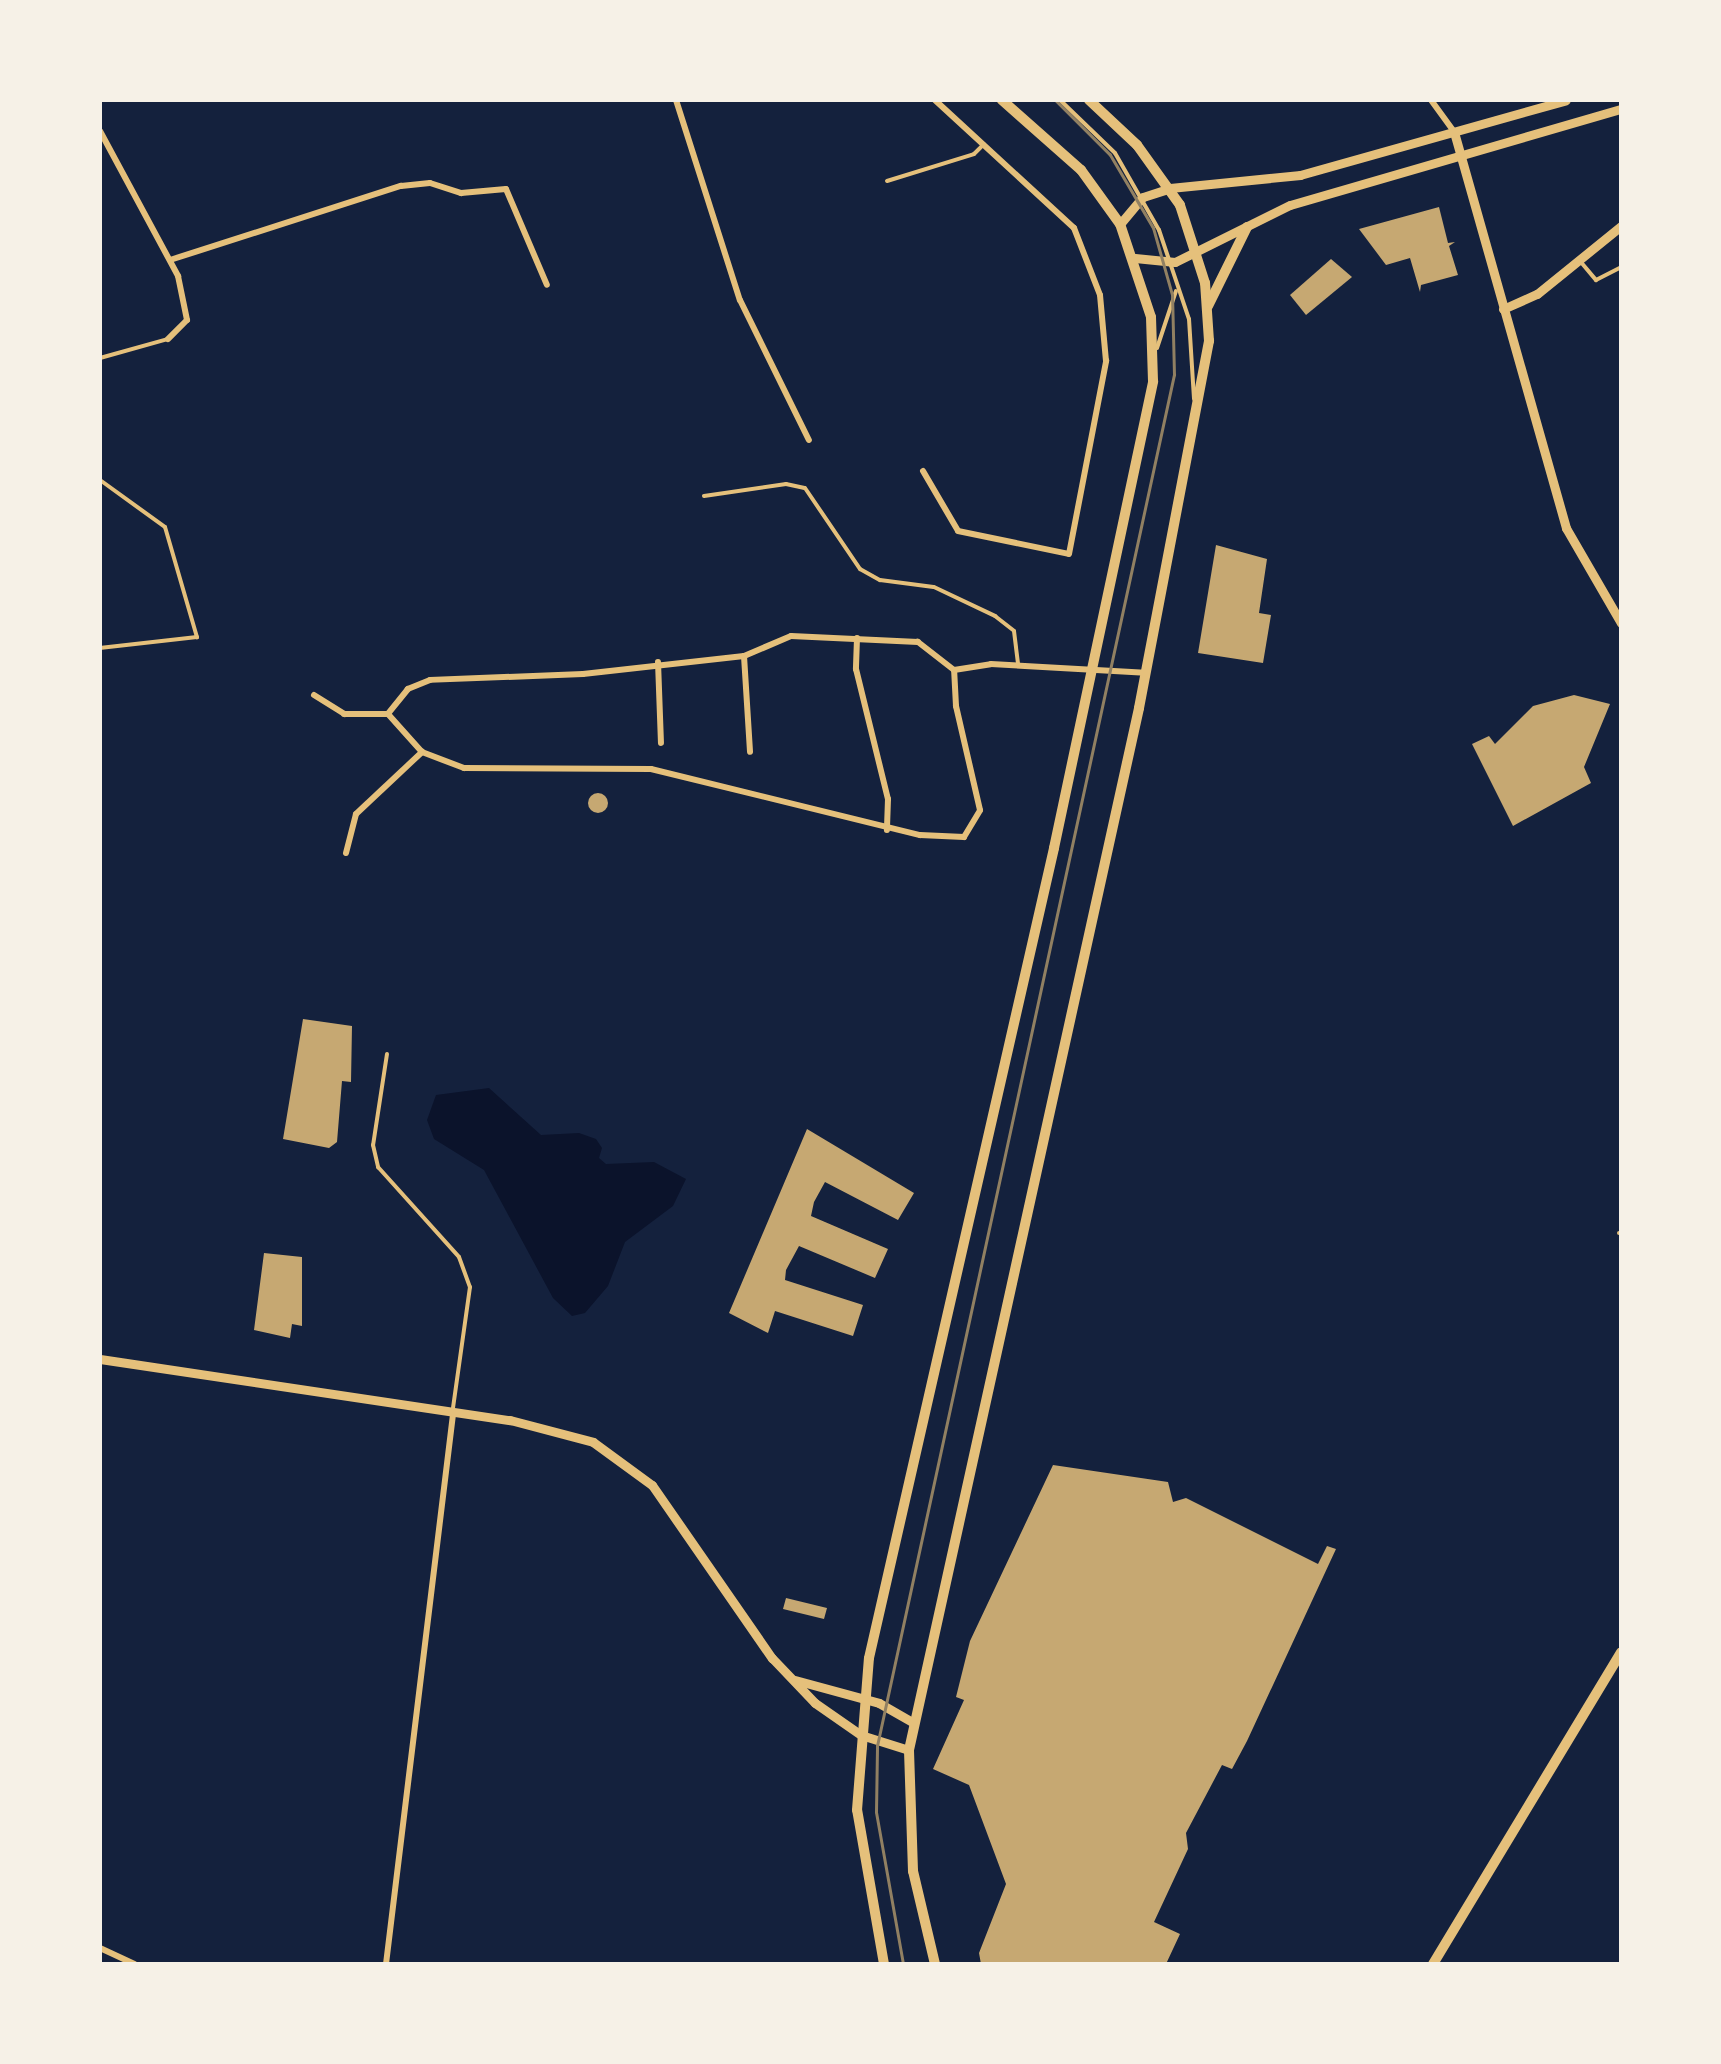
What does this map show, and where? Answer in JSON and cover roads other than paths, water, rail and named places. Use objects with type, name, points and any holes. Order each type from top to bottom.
[{"type":"main road","points":[[884,1964],[860,1846],[864,1698],[1144,443],[1154,354],[1135,258],[1120,224],[1081,170],[1002,100]]},
{"type":"main road","points":[[935,1964],[913,1871],[908,1750],[944,1570],[1146,673],[1196,414],[1208,306],[1198,254],[1170,188],[1137,145],[1088,100]]},
{"type":"main road","points":[[1208,306],[1247,227]]},
{"type":"main road","points":[[1433,1964],[1621,1652]]},
{"type":"street","points":[[676,100],[740,300],[810,440]]},
{"type":"street","points":[[923,471],[958,531],[1069,554],[1104,390],[1100,295],[1074,228],[935,100]]},
{"type":"street","points":[[1431,100],[1454,132],[1566,528],[1619,616]]},
{"type":"street","points":[[1120,224],[1143,197],[1170,188],[1300,175],[1566,100]]},
{"type":"street","points":[[1135,258],[1170,263],[1198,254],[1290,205],[1621,109]]},
{"type":"street","points":[[100,132],[170,260],[186,320],[182,331],[168,339]]},
{"type":"street","points":[[170,260],[368,195],[430,182],[461,193],[506,189],[547,285]]},
{"type":"street","points":[[1504,308],[1538,294],[1621,226]]},
{"type":"street","points":[[314,695],[344,714],[388,714],[422,752],[464,768],[651,769],[886,830],[964,836],[978,818],[954,670],[926,644],[791,636],[744,656],[658,662],[583,674],[430,680],[408,689],[388,714]]},
{"type":"street","points":[[857,638],[856,669],[888,800],[886,830]]},
{"type":"street","points":[[744,656],[750,752]]},
{"type":"street","points":[[658,662],[661,744]]},
{"type":"street","points":[[954,670],[1018,665],[1146,673]]},
{"type":"street","points":[[346,853],[356,814],[422,752]]},
{"type":"street","points":[[100,1359],[568,1432],[632,1467],[792,1679],[860,1735],[908,1750]]},
{"type":"street","points":[[386,1964],[452,1414]]},
{"type":"street","points":[[792,1679],[864,1698],[914,1723]]},
{"type":"street","points":[[100,1948],[134,1964]]},
{"type":"lane","points":[[1060,100],[1115,154],[1143,197],[1192,332],[1196,414]]},
{"type":"lane","points":[[887,180],[974,154],[984,144]]},
{"type":"lane","points":[[1579,260],[1596,280],[1621,266]]},
{"type":"lane","points":[[1154,354],[1176,291]]},
{"type":"lane","points":[[100,358],[168,339]]},
{"type":"lane","points":[[100,480],[165,526],[196,637],[100,648]]},
{"type":"lane","points":[[704,496],[786,484],[804,488],[860,568],[880,580],[934,587],[995,616],[1014,630],[1018,665]]},
{"type":"lane","points":[[388,1054],[373,1144],[378,1167],[459,1257],[470,1287],[452,1414]]},
{"type":"water","points":[[489,1088],[541,1135],[579,1133],[596,1139],[602,1148],[599,1158],[606,1164],[654,1162],[686,1179],[673,1206],[625,1242],[608,1286],[585,1313],[572,1316],[553,1298],[484,1170],[434,1139],[427,1120],[436,1095]]},
{"type":"tram line","points":[[903,1964],[876,1812],[877,1746],[1174,375],[1172,295],[1153,228],[1110,155],[1055,100]]}]
